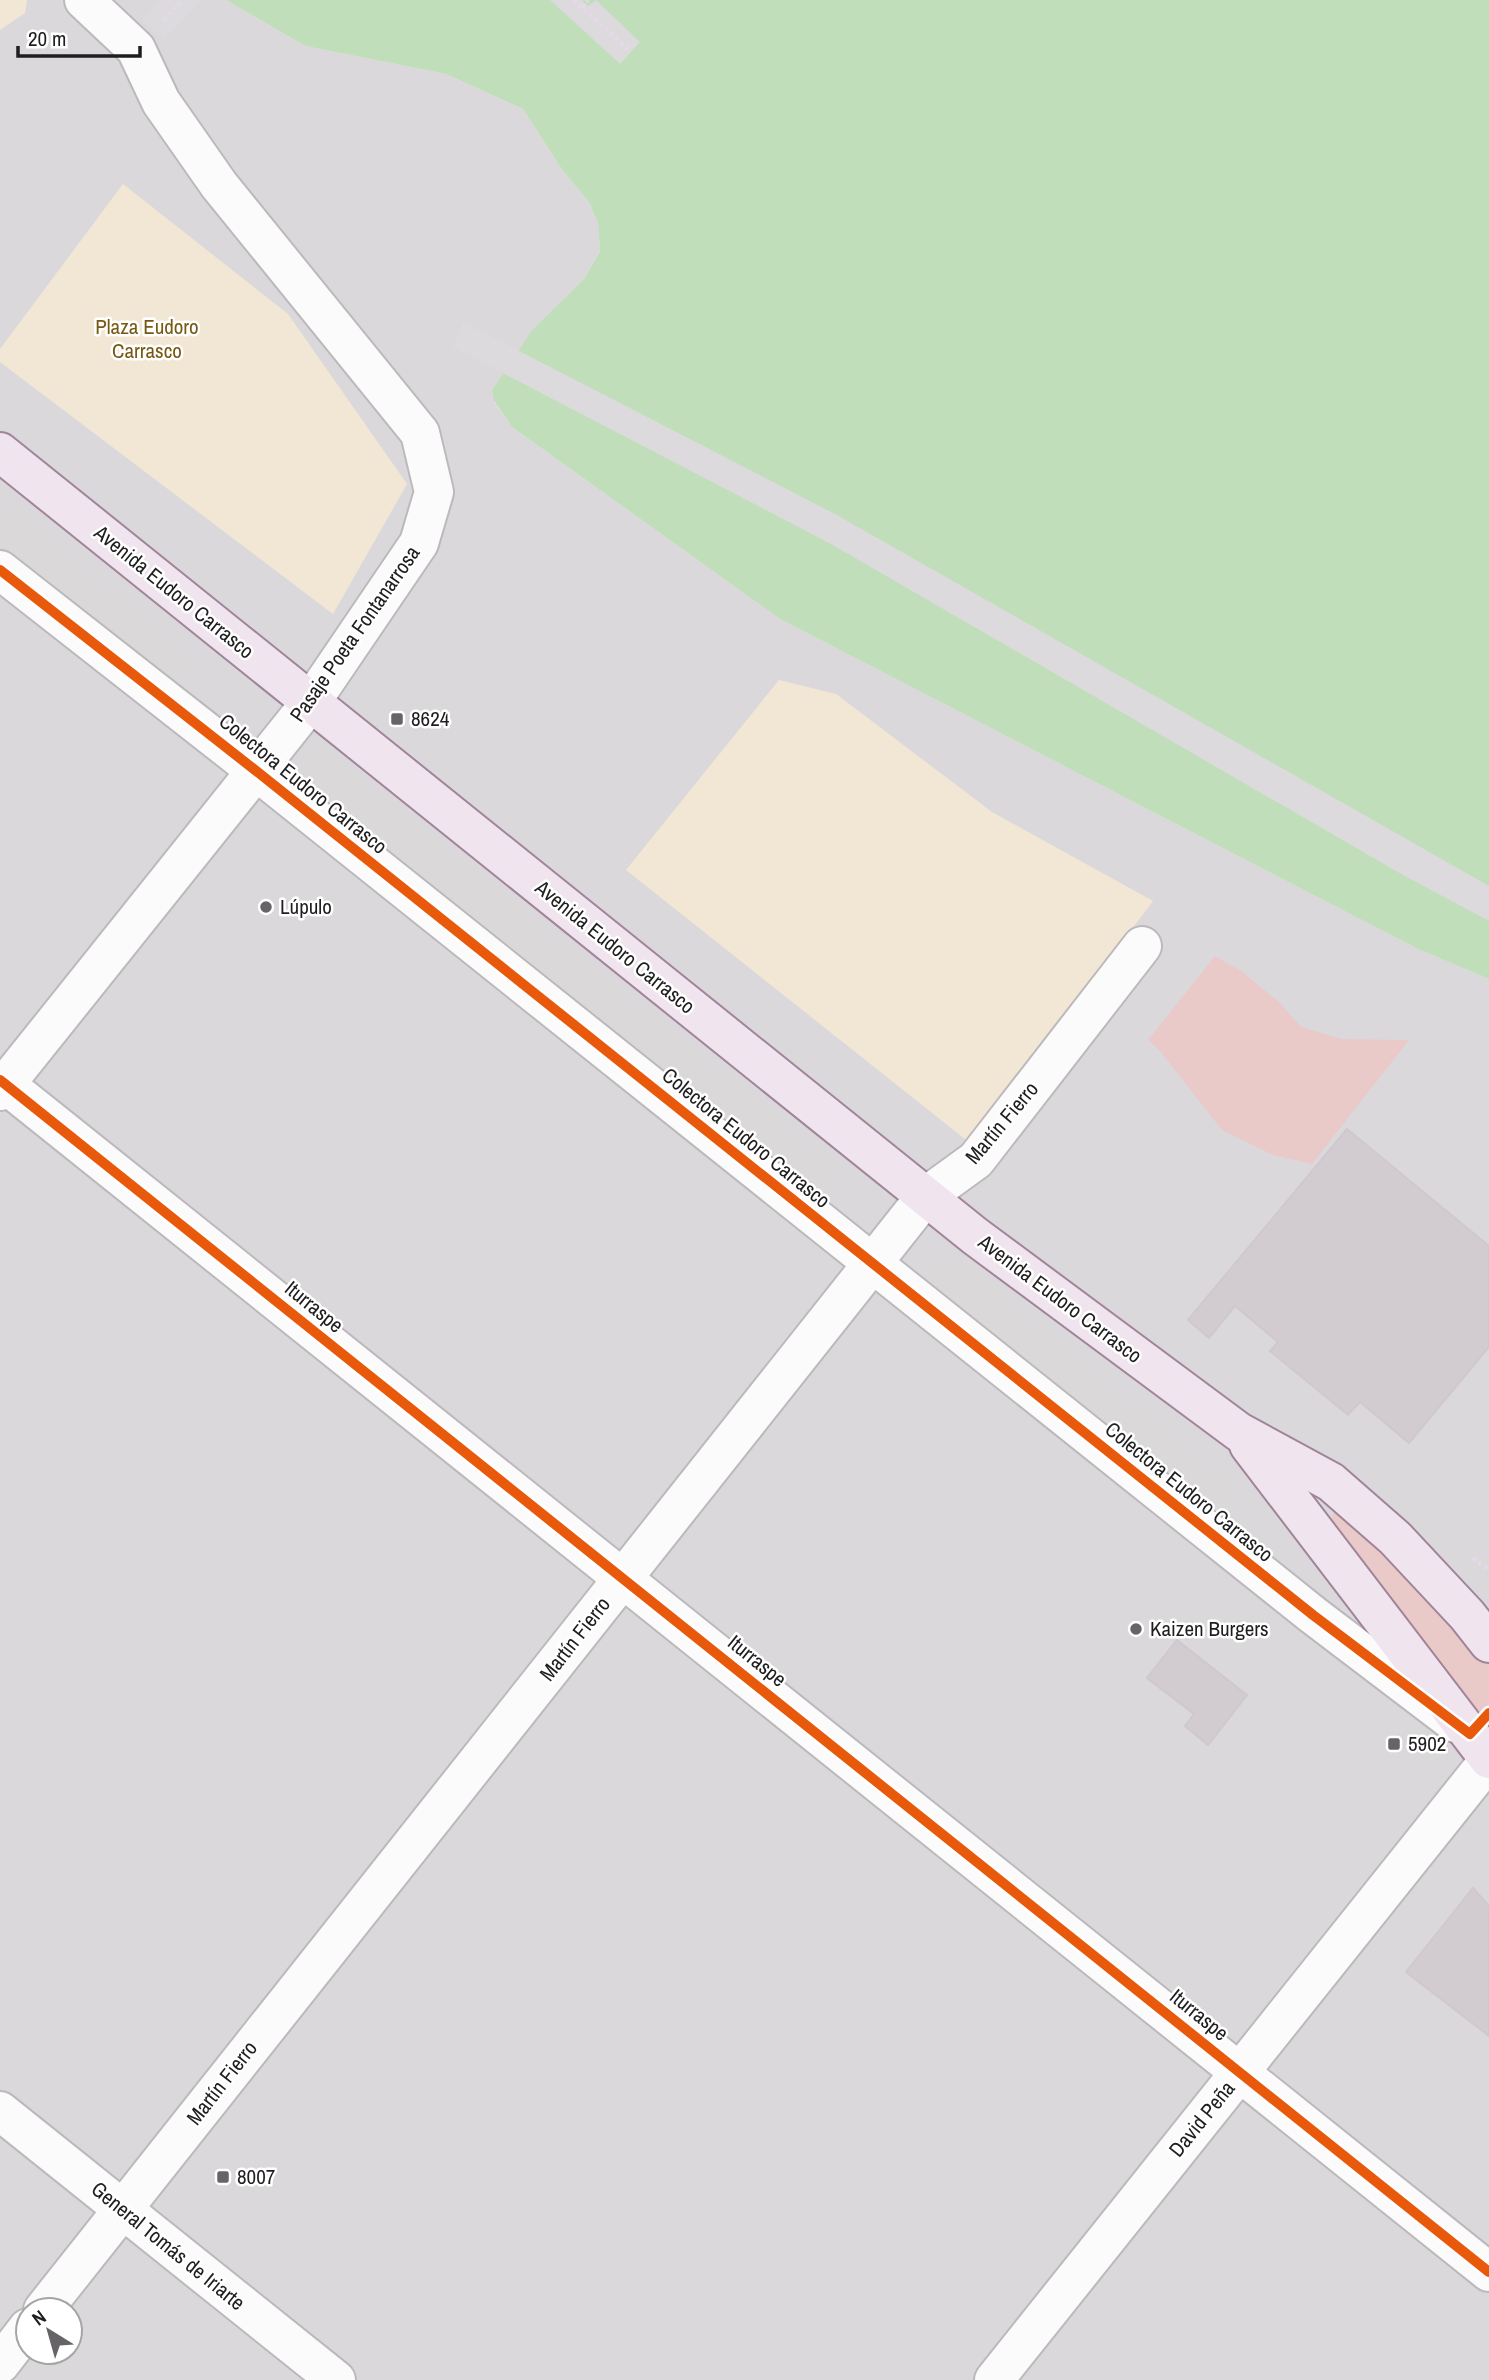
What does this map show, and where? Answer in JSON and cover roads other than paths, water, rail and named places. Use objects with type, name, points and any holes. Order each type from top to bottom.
[{"type":"main road","name":"Avenida Eudoro Carrasco","points":[[0,452],[925,1197],[1239,1432],[1331,1482],[1395,1538],[1467,1615],[1489,1643]]},
{"type":"main road","name":"Avenida Eudoro Carrasco","points":[[1239,1432],[1483,1751]]},
{"type":"street","name":"Pasaje Poeta Fontanarrosa","points":[[2,1085],[311,702],[419,543],[434,492],[420,433],[219,185],[161,102],[136,49],[91,3]]},
{"type":"street","name":"Colectora Eudoro Carrasco","points":[[0,570],[255,770],[1483,1751]]},
{"type":"street","name":"Martín Fierro","points":[[54,2296],[925,1197],[976,1160],[1142,946]]},
{"type":"street","name":"Iturraspe","points":[[2,1085],[623,1578],[1489,2272]]},
{"type":"street","name":"David Peña","points":[[994,2380],[1239,2072],[1483,1751]]},
{"type":"street","name":"General Tomás de Iriarte","points":[[0,2111],[336,2380]]},
{"type":"street","points":[[0,2364],[14,2346]]},
{"type":"place","name":"8624","points":[[397,719]]},
{"type":"place","name":"Lúpulo","points":[[266,907]]},
{"type":"place","name":"Kaizen Burgers","points":[[1136,1629]]},
{"type":"place","name":"5902","points":[[1394,1744]]},
{"type":"place","name":"8007","points":[[223,2177]]},
{"type":"park label","name":"Plaza Eudoro Carrasco","points":[[147,339]]}]
